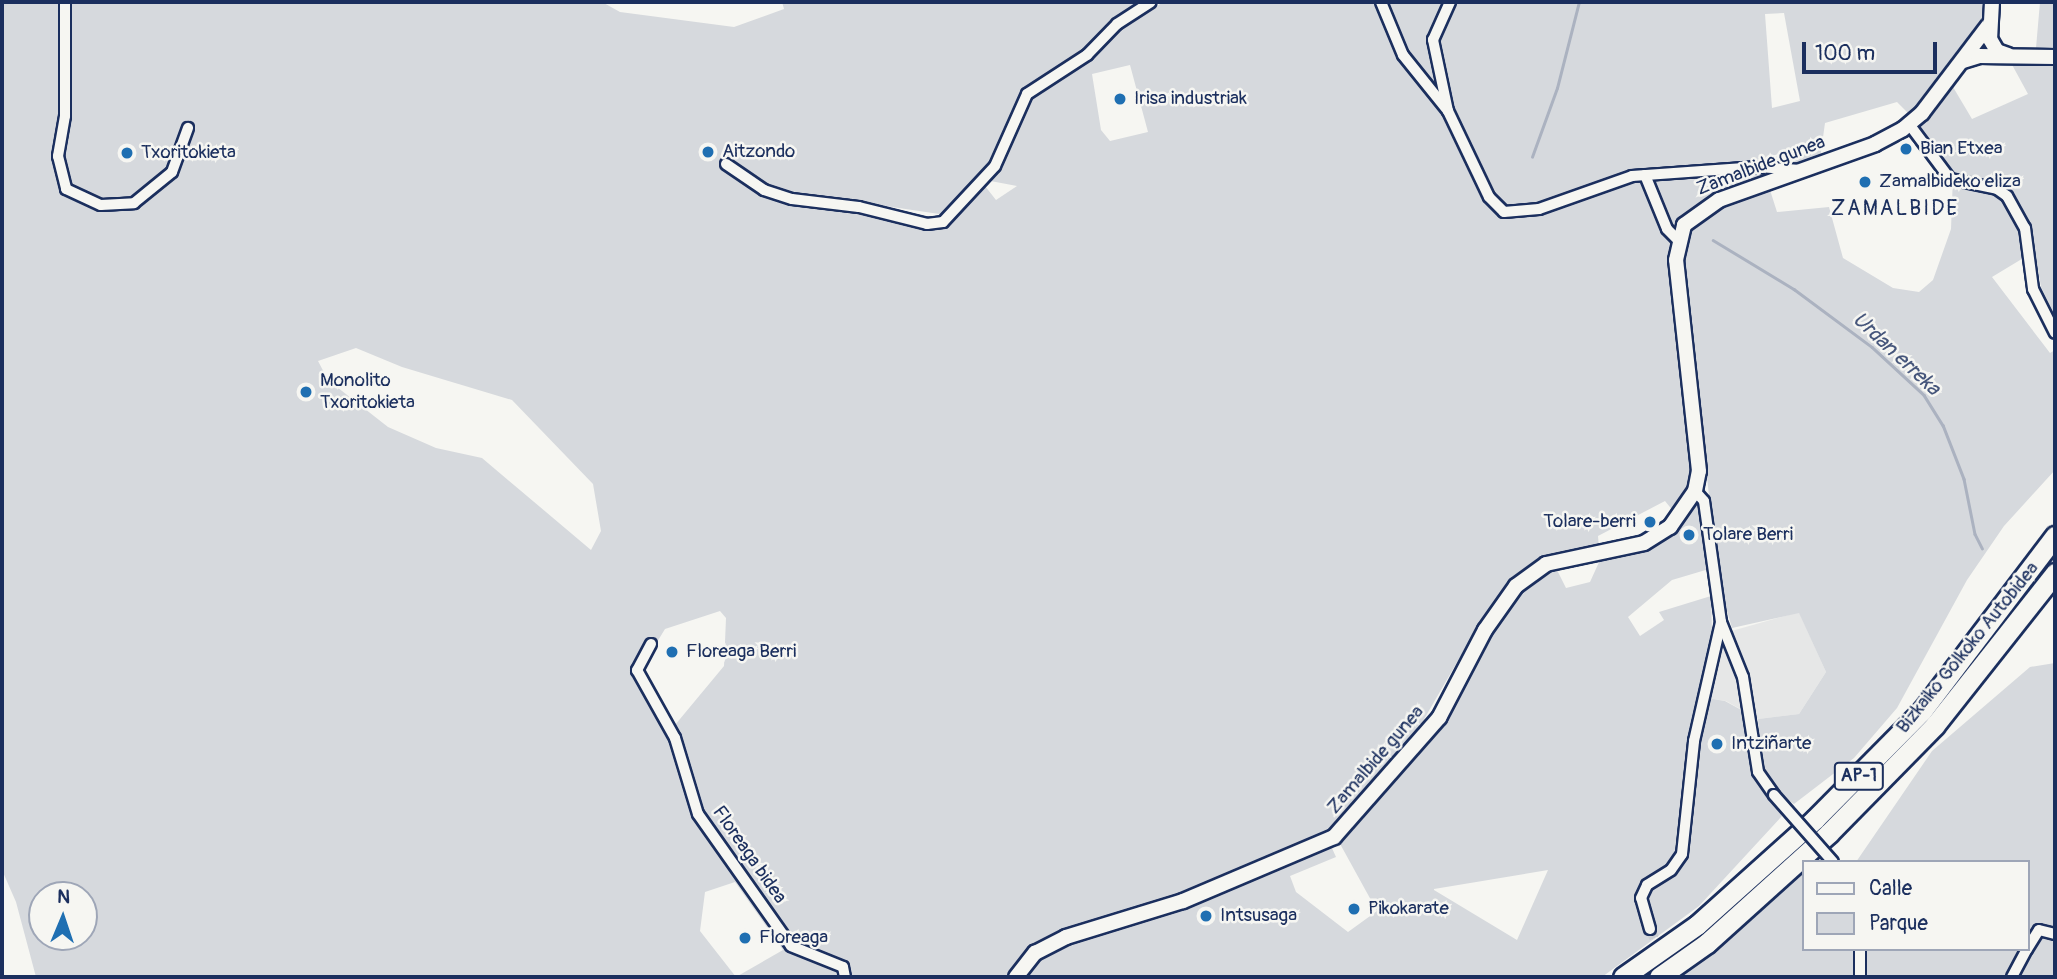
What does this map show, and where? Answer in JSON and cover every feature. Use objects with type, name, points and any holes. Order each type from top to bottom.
[{"type":"highway","name":"Bizkaiko Golkoko Autobidea","points":[[1623,977],[1697,925],[1815,819],[1922,711],[2055,536]]},
{"type":"highway","name":"Bizkaiko Golkoko Autobidea","points":[[1659,977],[1707,943],[1868,793],[1935,725],[2055,573]]},
{"type":"street","points":[[65,2],[65,116],[58,156],[66,189],[101,205],[134,203],[172,172],[188,128]]},
{"type":"street","points":[[726,164],[764,190],[792,199],[859,207],[928,224],[943,222],[995,166],[1027,94],[1087,54],[1117,24],[1151,2]]},
{"type":"street","points":[[1381,2],[1403,55],[1448,111],[1489,197],[1504,212],[1539,209],[1615,180],[1645,175],[1758,167],[1801,171]]},
{"type":"street","points":[[1448,111],[1433,40],[1450,2]]},
{"type":"street","points":[[1992,2],[1988,26],[2003,53]]},
{"type":"street","name":"Zamalbide gunea","points":[[1678,239],[1688,219],[1702,208],[1875,144],[1909,124],[1967,56],[1988,26]]},
{"type":"street","points":[[1967,56],[2003,53],[2055,57]]},
{"type":"street","points":[[1909,124],[1950,179],[1997,189],[2007,197],[2025,228],[2033,289],[2055,333]]},
{"type":"street","points":[[1645,175],[1667,229],[1678,239],[1676,260],[1698,454],[1695,491],[1704,500],[1721,622],[1743,677],[1758,772],[1774,795],[1831,860]]},
{"type":"street","name":"Zamalbide gunea","points":[[1016,977],[1035,953],[1066,937],[1182,901],[1334,837],[1439,718],[1485,630],[1516,586],[1546,565],[1651,539],[1670,527],[1695,491]]},
{"type":"street","points":[[1650,929],[1641,898],[1647,885],[1671,870],[1682,854],[1694,741],[1721,622]]},
{"type":"street","name":"Floreaga bidea","points":[[651,644],[637,670],[675,738],[698,814],[790,946],[843,967],[845,977]]},
{"type":"street","points":[[2029,946],[2039,930],[2055,934]]},
{"type":"street","points":[[1860,951],[1860,977]]},
{"type":"street","points":[[2012,977],[2026,951]]},
{"type":"shaded area","points":[[1799,612],[1826,672],[1799,714],[1758,719],[1726,701],[1707,698],[1721,634]]},
{"type":"green space","points":[[2,2],[602,2],[620,12],[734,27],[784,9],[782,2],[1147,2],[1137,7],[1143,16],[1163,2],[1990,2],[1986,20],[1911,116],[1897,102],[1825,123],[1820,159],[1712,197],[1682,215],[1690,227],[1717,209],[1770,190],[1777,212],[1829,207],[1843,258],[1893,288],[1919,292],[1933,280],[1951,229],[1953,176],[1917,127],[1953,87],[1972,119],[2028,94],[2010,61],[2055,66],[2055,316],[2041,287],[2035,251],[1992,277],[2050,353],[2055,350],[2055,470],[2004,526],[1967,580],[1897,708],[1854,758],[1794,804],[1772,789],[1761,770],[1758,719],[1799,714],[1826,672],[1799,613],[1732,628],[1722,594],[1689,306],[1675,311],[1694,473],[1674,512],[1665,501],[1598,536],[1599,548],[1521,574],[1471,638],[1412,740],[1333,828],[1311,842],[1331,846],[1336,857],[1290,876],[1296,892],[1348,932],[1377,911],[1339,842],[1422,750],[1459,696],[1508,608],[1543,573],[1556,568],[1566,588],[1590,582],[1600,560],[1663,541],[1698,498],[1709,569],[1672,580],[1628,617],[1640,636],[1664,620],[1659,612],[1711,596],[1712,632],[1681,847],[1692,827],[1694,769],[1707,698],[1725,701],[1745,712],[1758,783],[1782,816],[1699,906],[1602,977],[736,977],[36,977],[29,951],[98,951],[98,881],[28,881],[28,947],[16,902],[2,870]],"holes":[[[1784,13],[1800,101],[1772,108],[1765,14]],[[1130,65],[1148,132],[1110,141],[1101,130],[1092,74]],[[980,179],[1017,186],[996,200],[985,186],[951,222],[936,228],[788,201],[791,192],[946,215]],[[356,348],[402,367],[512,400],[593,484],[601,531],[591,550],[482,458],[436,448],[388,427],[328,380],[318,361]],[[720,611],[726,618],[724,666],[675,725],[640,670],[665,629]],[[1548,870],[1517,940],[1434,889]],[[735,882],[783,950],[736,977],[700,931],[705,892]]]},
{"type":"green space","points":[[2040,2],[2055,2],[2055,49],[2036,48]]},
{"type":"green space","points":[[2055,663],[2055,977],[1681,977],[1801,875],[1801,951],[2029,951],[2029,860],[1857,860],[1932,751],[2030,667]]},
{"type":"waterway","points":[[1532,157],[1557,88],[1579,2]]},
{"type":"waterway","name":"Urdan erreka","points":[[1713,240],[1794,289],[1872,347],[1924,395],[1943,425],[1964,479],[1975,534],[1982,548]]},
{"type":"tunnel","points":[[1650,929],[1671,974]]},
{"type":"place","name":"Irisa industriak","points":[[1120,99]]},
{"type":"place","name":"Bian Etxea","points":[[1906,149]]},
{"type":"place","name":"Aitzondo","points":[[708,152]]},
{"type":"place","name":"Txoritokieta","points":[[127,153]]},
{"type":"place","name":"Zamalbideko eliza","points":[[1865,182]]},
{"type":"place","name":"Monolito Txoritokieta","points":[[306,392]]},
{"type":"place","name":"Tolare-berri","points":[[1650,522]]},
{"type":"place","name":"Tolare Berri","points":[[1689,535]]},
{"type":"place","name":"Floreaga Berri","points":[[672,652]]},
{"type":"place","name":"Intziñarte","points":[[1717,744]]},
{"type":"place","name":"Pikokarate","points":[[1354,909]]},
{"type":"place","name":"Intsusaga","points":[[1206,916]]},
{"type":"place","name":"Floreaga","points":[[745,938]]},
{"type":"district","name":"ZAMALBIDE","points":[[1895,209]]}]
